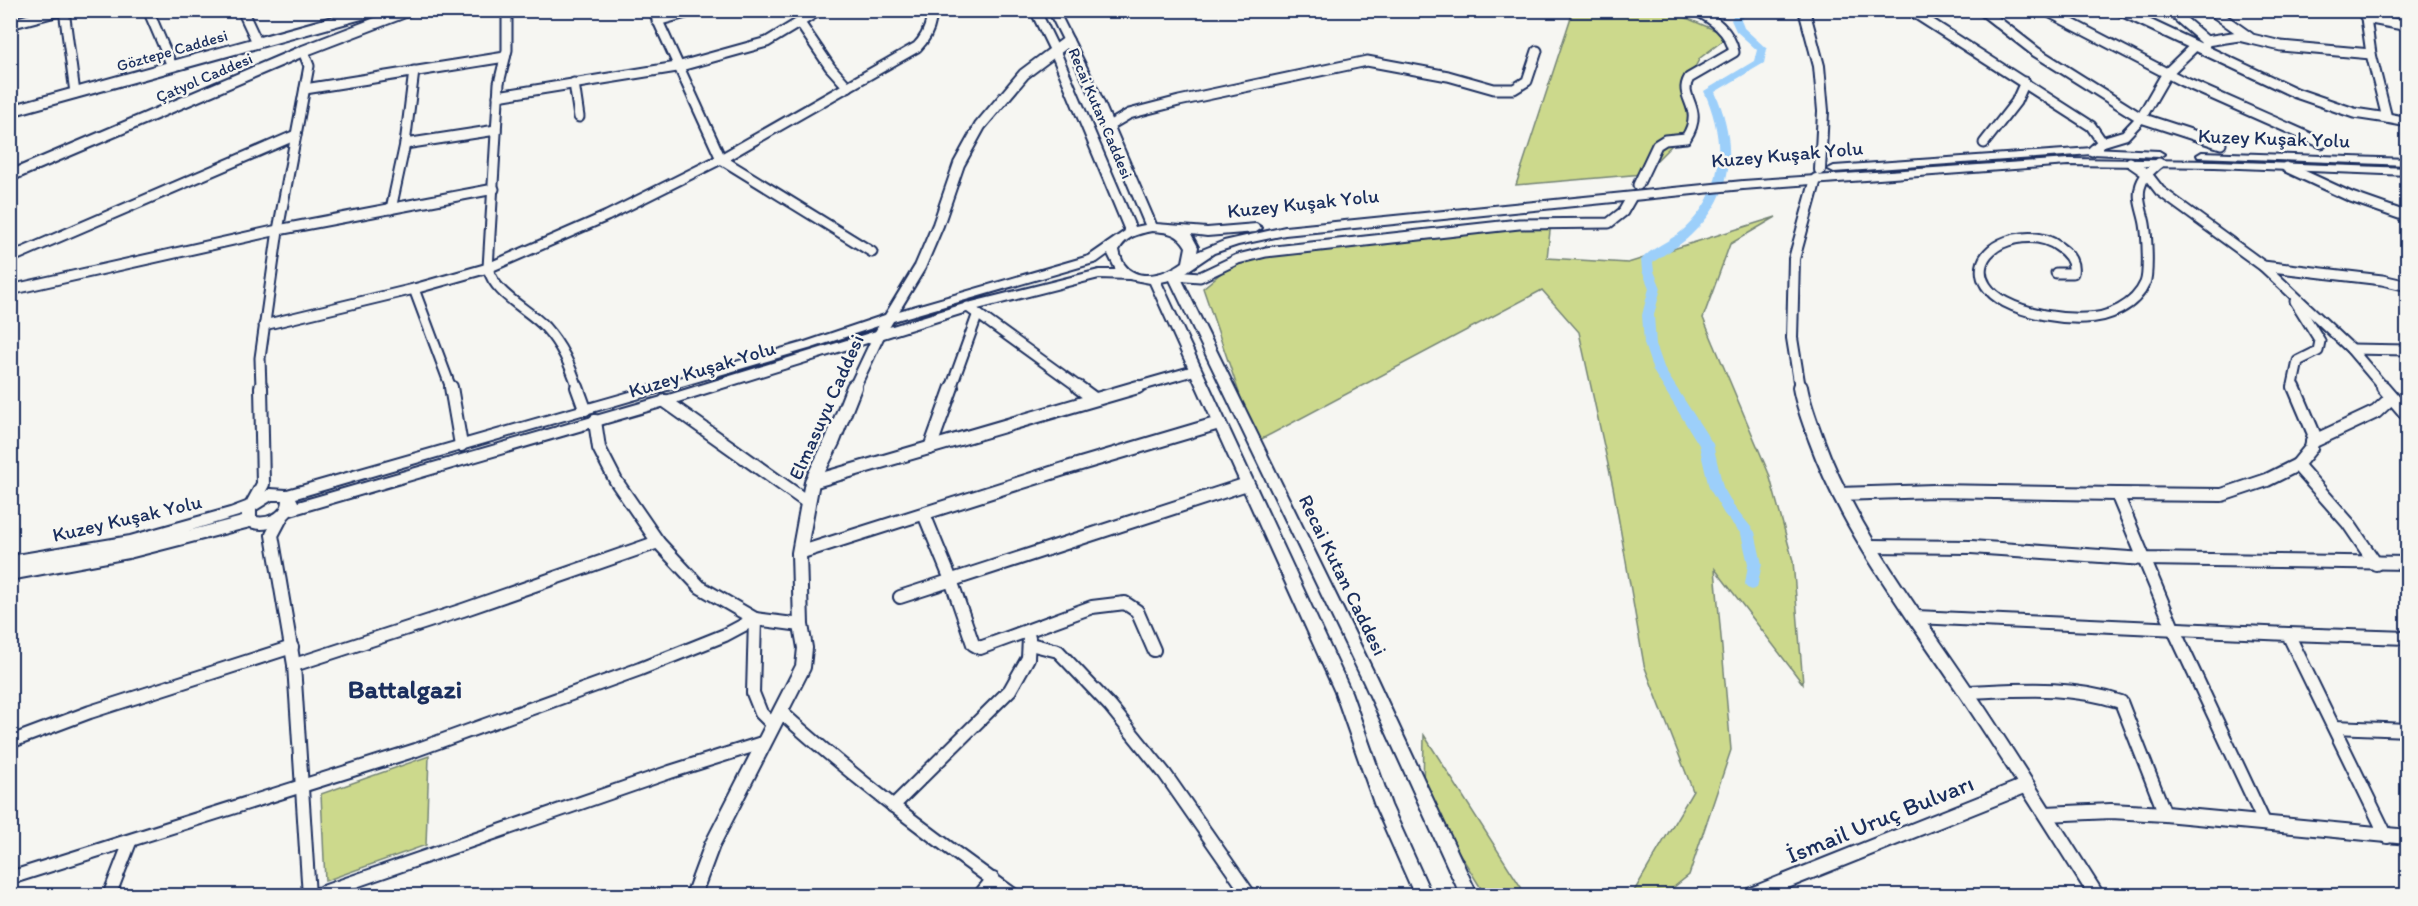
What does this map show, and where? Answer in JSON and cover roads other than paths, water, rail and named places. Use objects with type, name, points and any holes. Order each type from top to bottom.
[{"type":"main road","name":"Recai Kutan Caddesi","points":[[1035,10],[1055,51],[1131,231]]},
{"type":"main road","name":"Recai Kutan Caddesi","points":[[1053,10],[1095,94],[1150,226]]},
{"type":"main road","name":"Kuzey Kuşak Yolu","points":[[1188,265],[1208,251],[1237,240],[1285,231],[1744,181],[2092,151],[2408,162]]},
{"type":"main road","name":"Kuzey Kuşak Yolu","points":[[1818,175],[2068,162],[2130,162],[2408,172]]},
{"type":"main road","name":"Kuzey Kuşak Yolu","points":[[1172,229],[1207,232],[1235,230],[1696,186]]},
{"type":"main road","points":[[1150,226],[1172,229],[1189,240],[1193,248],[1193,257],[1188,265],[1174,275],[1154,279],[1130,275],[1114,260],[1113,252],[1116,243],[1131,231],[1150,226]]},
{"type":"main road","name":"Kuzey Kuşak Yolu","points":[[10,573],[129,552],[252,516],[263,496],[285,494],[808,345],[889,318],[1093,259],[1116,243]]},
{"type":"main road","name":"Kuzey Kuşak Yolu","points":[[10,562],[130,542],[232,513],[252,516],[268,523],[285,514],[812,357],[880,333],[972,311],[1099,274],[1130,275]]},
{"type":"main road","name":"Recai Kutan Caddesi","points":[[1174,275],[1371,682],[1470,896]]},
{"type":"main road","points":[[1154,279],[1343,692],[1383,806],[1424,896]]},
{"type":"main road","points":[[285,494],[291,502],[285,514]]},
{"type":"street","points":[[10,24],[64,10],[75,93]]},
{"type":"street","points":[[148,10],[172,66]]},
{"type":"street","points":[[242,10],[257,42]]},
{"type":"street","name":"Göztepe Caddesi","points":[[10,111],[376,10]]},
{"type":"street","name":"Çatyol Caddesi","points":[[10,176],[303,51],[411,10]]},
{"type":"street","points":[[507,10],[505,57],[498,96],[488,268],[491,280],[544,326],[567,356],[585,409]]},
{"type":"street","points":[[654,10],[677,67],[721,159],[872,252]]},
{"type":"street","points":[[657,21],[697,10]]},
{"type":"street","points":[[498,96],[677,67],[766,42],[820,10]]},
{"type":"street","points":[[264,325],[414,289],[488,268],[607,216],[721,159],[917,47],[926,37],[930,26],[931,20],[925,10]]},
{"type":"street","points":[[1638,185],[1657,145],[1665,140],[1686,138],[1693,130],[1697,117],[1695,107],[1686,96],[1684,87],[1689,77],[1725,60],[1734,52],[1734,44],[1729,36],[1705,15],[1695,10]]},
{"type":"street","points":[[1804,10],[1819,66],[1823,111],[1818,175],[1794,259],[1792,338],[1802,400],[1839,494],[1868,546],[2046,814],[2097,896]]},
{"type":"street","points":[[1910,10],[2091,126],[2102,141]]},
{"type":"street","points":[[1982,10],[2036,52],[2141,118],[2221,144]]},
{"type":"street","points":[[2045,10],[2167,73],[2269,121],[2322,142]]},
{"type":"street","points":[[2119,10],[2202,46],[2296,93],[2354,113],[2408,122]]},
{"type":"street","points":[[2170,10],[2202,46]]},
{"type":"street","points":[[2211,10],[2252,39]]},
{"type":"street","points":[[2387,118],[2363,14],[2408,26]]},
{"type":"street","points":[[800,22],[830,67],[848,87]]},
{"type":"street","points":[[2092,151],[2102,141],[2125,135],[2141,118],[2167,73],[2202,46],[2239,36],[2281,46],[2371,54]]},
{"type":"street","name":"Elmasuyu Caddesi","points":[[693,896],[712,845],[762,743],[782,712],[803,667],[805,648],[801,625],[799,553],[812,482],[833,441],[855,385],[880,333],[920,267],[938,225],[959,164],[980,126],[1024,74],[1068,41]]},
{"type":"street","points":[[303,51],[309,66],[278,230],[260,358],[263,484],[252,516],[272,535],[292,647],[310,896],[670,772],[762,743]]},
{"type":"street","points":[[1107,127],[1129,114],[1179,101],[1367,61],[1448,76],[1494,89],[1514,89],[1527,81],[1537,51]]},
{"type":"street","points":[[305,89],[505,57]]},
{"type":"street","points":[[391,209],[405,144],[414,71]]},
{"type":"street","points":[[1984,143],[2016,102],[2025,82]]},
{"type":"street","points":[[574,84],[579,117]]},
{"type":"street","points":[[405,144],[496,130]]},
{"type":"street","points":[[10,258],[296,135]]},
{"type":"street","points":[[2130,162],[2146,173],[2160,191],[2263,266],[2351,349],[2408,416]]},
{"type":"street","points":[[2056,273],[2073,273],[2072,260],[2053,242],[2037,237],[2020,238],[1991,248],[1982,262],[1982,277],[1987,285],[2002,300],[2014,305],[2042,313],[2076,318],[2093,318],[2118,311],[2137,295],[2147,279],[2148,244],[2139,199],[2140,187],[2146,173],[2159,163]]},
{"type":"street","points":[[2286,167],[2324,185],[2408,217]]},
{"type":"street","points":[[2314,168],[2317,178],[2324,185]]},
{"type":"street","points":[[10,290],[278,230],[494,189]]},
{"type":"street","points":[[1174,275],[1200,277],[1238,259],[1266,252],[1519,224],[1609,223],[1623,212],[1631,198]]},
{"type":"street","points":[[2263,266],[2382,280],[2408,286]]},
{"type":"street","points":[[414,289],[450,383],[461,445]]},
{"type":"street","points":[[1839,494],[1934,491],[2222,495],[2267,480],[2297,465],[2311,448],[2314,434],[2293,385],[2298,361],[2318,351],[2320,341],[2288,289]]},
{"type":"street","points":[[930,448],[972,311],[1093,398]]},
{"type":"street","points":[[2351,349],[2408,350]]},
{"type":"street","points":[[812,482],[1093,398],[1196,370]]},
{"type":"street","points":[[2312,442],[2376,412],[2391,398]]},
{"type":"street","points":[[665,401],[807,502]]},
{"type":"street","points":[[596,421],[599,448],[616,481],[658,542],[700,587],[755,619],[801,625]]},
{"type":"street","points":[[799,553],[1067,468],[1219,423]]},
{"type":"street","points":[[2297,465],[2348,523],[2376,564]]},
{"type":"street","points":[[263,484],[285,494]]},
{"type":"street","points":[[232,513],[251,498],[263,484]]},
{"type":"street","points":[[900,597],[1247,484]]},
{"type":"street","points":[[2117,494],[2173,628],[2265,824]]},
{"type":"street","points":[[272,535],[285,514]]},
{"type":"street","points":[[924,514],[951,580],[973,644],[980,648],[1029,638],[1092,608],[1125,603],[1137,611],[1154,650]]},
{"type":"street","points":[[294,665],[463,610],[658,542]]},
{"type":"street","points":[[1868,546],[1971,547],[2144,559],[2408,563]]},
{"type":"street","points":[[1916,617],[2408,638]]},
{"type":"street","points":[[755,619],[753,693],[761,713],[773,725]]},
{"type":"street","points":[[10,878],[416,750],[640,669],[725,635],[755,619]]},
{"type":"street","points":[[2288,634],[2387,837]]},
{"type":"street","points":[[893,806],[1010,690],[1028,658],[1029,638]]},
{"type":"street","points":[[1029,638],[1058,651],[1110,706],[1165,774],[1250,896]]},
{"type":"street","points":[[10,742],[90,712],[292,647]]},
{"type":"street","points":[[1966,692],[2048,691],[2101,694],[2121,702],[2165,814]]},
{"type":"street","points":[[782,712],[835,761],[927,833],[1015,896]]},
{"type":"street","points":[[2334,727],[2408,730]]},
{"type":"street","name":"İsmail Uruç Bulvarı","points":[[1749,896],[2027,785]]},
{"type":"street","points":[[2046,814],[2111,811],[2165,814],[2387,837],[2408,837]]},
{"type":"street","points":[[109,896],[130,842]]},
{"type":"street","points":[[979,896],[993,879]]},
{"type":"waterway","points":[[1741,10],[1736,20],[1740,29],[1762,49],[1759,63],[1709,91],[1723,128],[1725,146],[1720,182],[1703,216],[1689,231],[1647,260],[1648,271],[1655,288],[1648,315],[1650,344],[1659,371],[1706,444],[1716,488],[1729,510],[1748,532],[1755,564],[1752,584]]},
{"type":"district","name":"Battalgazi","points":[[405,689]]}]
